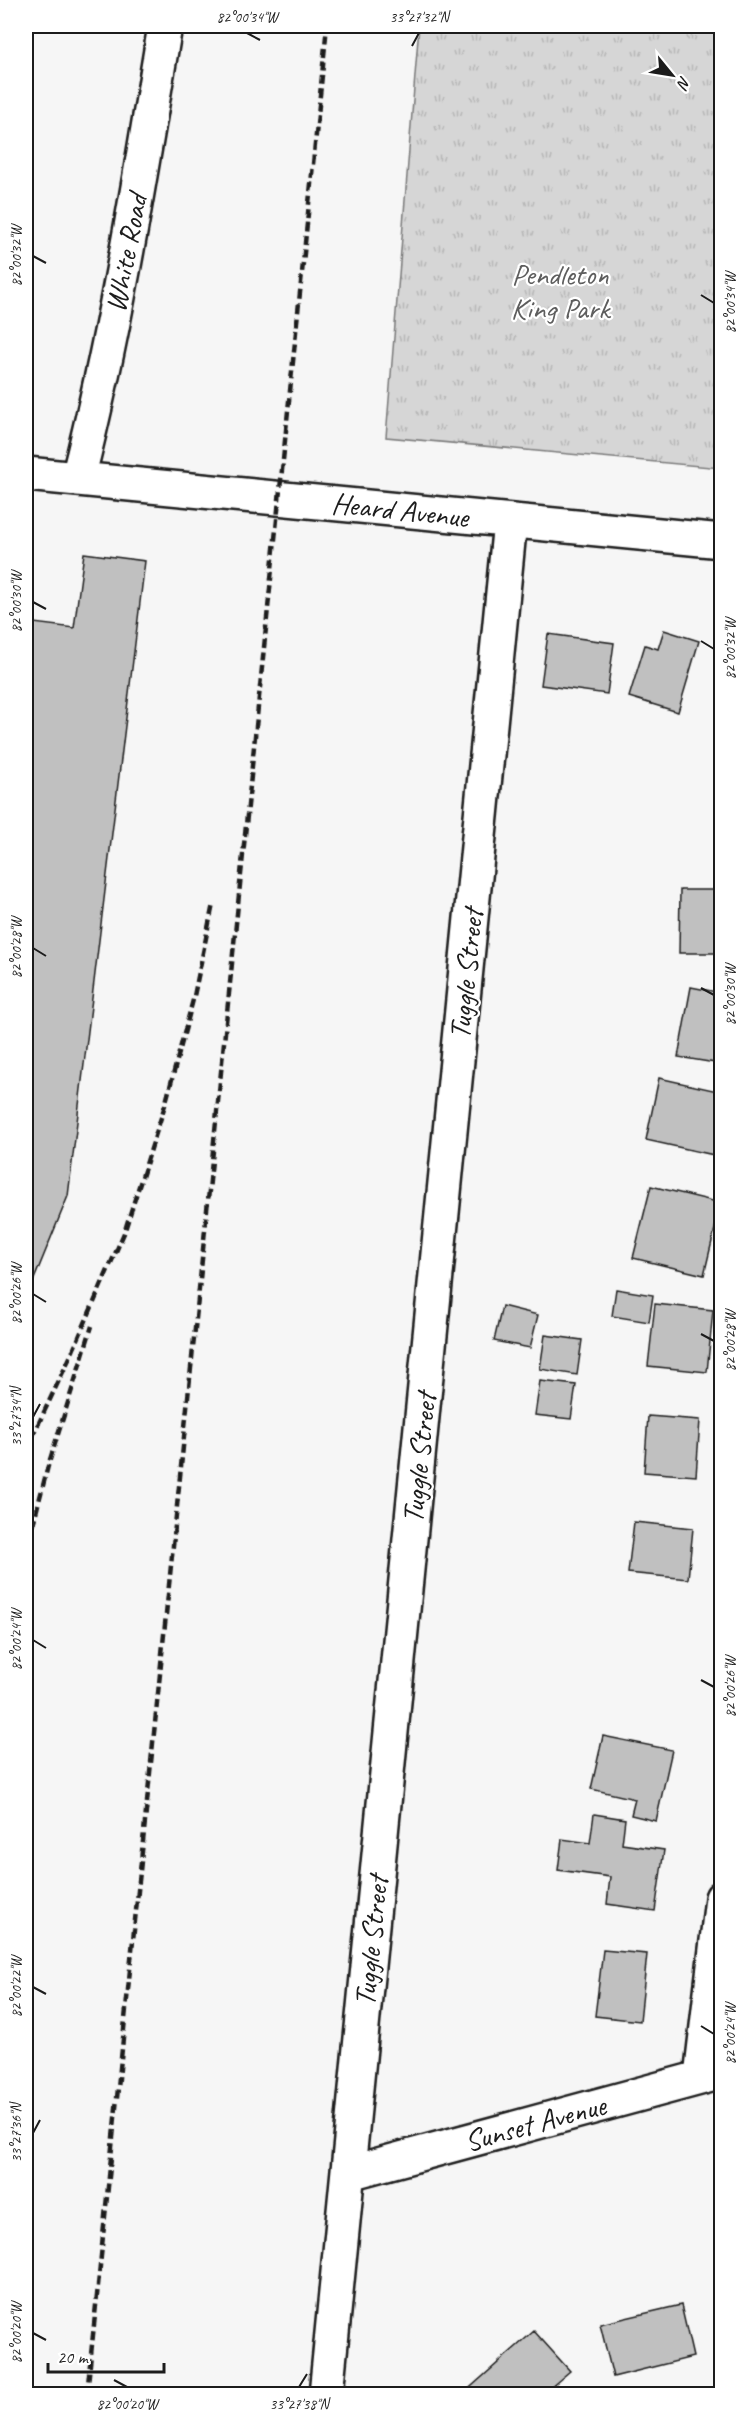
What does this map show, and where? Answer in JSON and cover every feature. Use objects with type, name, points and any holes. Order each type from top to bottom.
[{"type":"street","name":"White Road","points":[[78,478],[102,379],[146,145],[165,26]]},
{"type":"street","name":"Heard Avenue","points":[[26,474],[722,541]]},
{"type":"street","name":"Tuggle Street","points":[[327,2394],[510,520]]},
{"type":"street","points":[[711,2074],[722,1898]]},
{"type":"street","name":"Sunset Avenue","points":[[349,2173],[711,2074]]},
{"type":"green space","name":"Pendleton King Park","points":[[419,26],[721,26],[721,468],[386,437]]},
{"type":"building","points":[[84,553],[145,561],[68,1196],[26,1299],[26,622],[74,628]]},
{"type":"building","points":[[664,630],[699,641],[678,712],[629,697],[645,645],[658,649]]},
{"type":"building","points":[[548,634],[614,643],[607,694],[541,685]]},
{"type":"building","points":[[680,890],[722,890],[722,953],[679,953]]},
{"type":"building","points":[[691,987],[722,993],[722,1064],[678,1057]]},
{"type":"building","points":[[659,1078],[722,1092],[722,1121],[714,1155],[646,1140]]},
{"type":"building","points":[[651,1186],[721,1203],[704,1275],[633,1258]]},
{"type":"building","points":[[616,1289],[653,1295],[649,1322],[612,1316]]},
{"type":"building","points":[[655,1304],[713,1310],[707,1372],[648,1366]]},
{"type":"building","points":[[502,1306],[538,1315],[530,1348],[494,1341]]},
{"type":"building","points":[[545,1335],[582,1340],[577,1375],[540,1369]]},
{"type":"building","points":[[540,1381],[576,1385],[571,1419],[535,1415]]},
{"type":"building","points":[[648,1416],[700,1420],[696,1476],[644,1472]]},
{"type":"building","points":[[634,1522],[693,1528],[688,1579],[628,1573]]},
{"type":"building","points":[[603,1736],[672,1750],[656,1821],[631,1815],[635,1799],[591,1789]]},
{"type":"building","points":[[594,1814],[625,1819],[622,1844],[664,1850],[655,1911],[607,1904],[610,1877],[558,1870],[562,1839],[590,1843]]},
{"type":"building","points":[[603,1950],[647,1954],[640,2021],[595,2016]]},
{"type":"building","points":[[722,2271],[722,2292],[717,2272]]},
{"type":"building","points":[[681,2305],[693,2357],[613,2377],[600,2324]]},
{"type":"building","points":[[534,2331],[570,2371],[543,2394],[463,2394]]},
{"type":"railway","points":[[87,2394],[327,26]]},
{"type":"railway","points":[[26,1450],[72,1353],[124,1233],[166,1102],[194,996],[213,904]]},
{"type":"railway","points":[[26,1552],[48,1466],[92,1326]]}]
